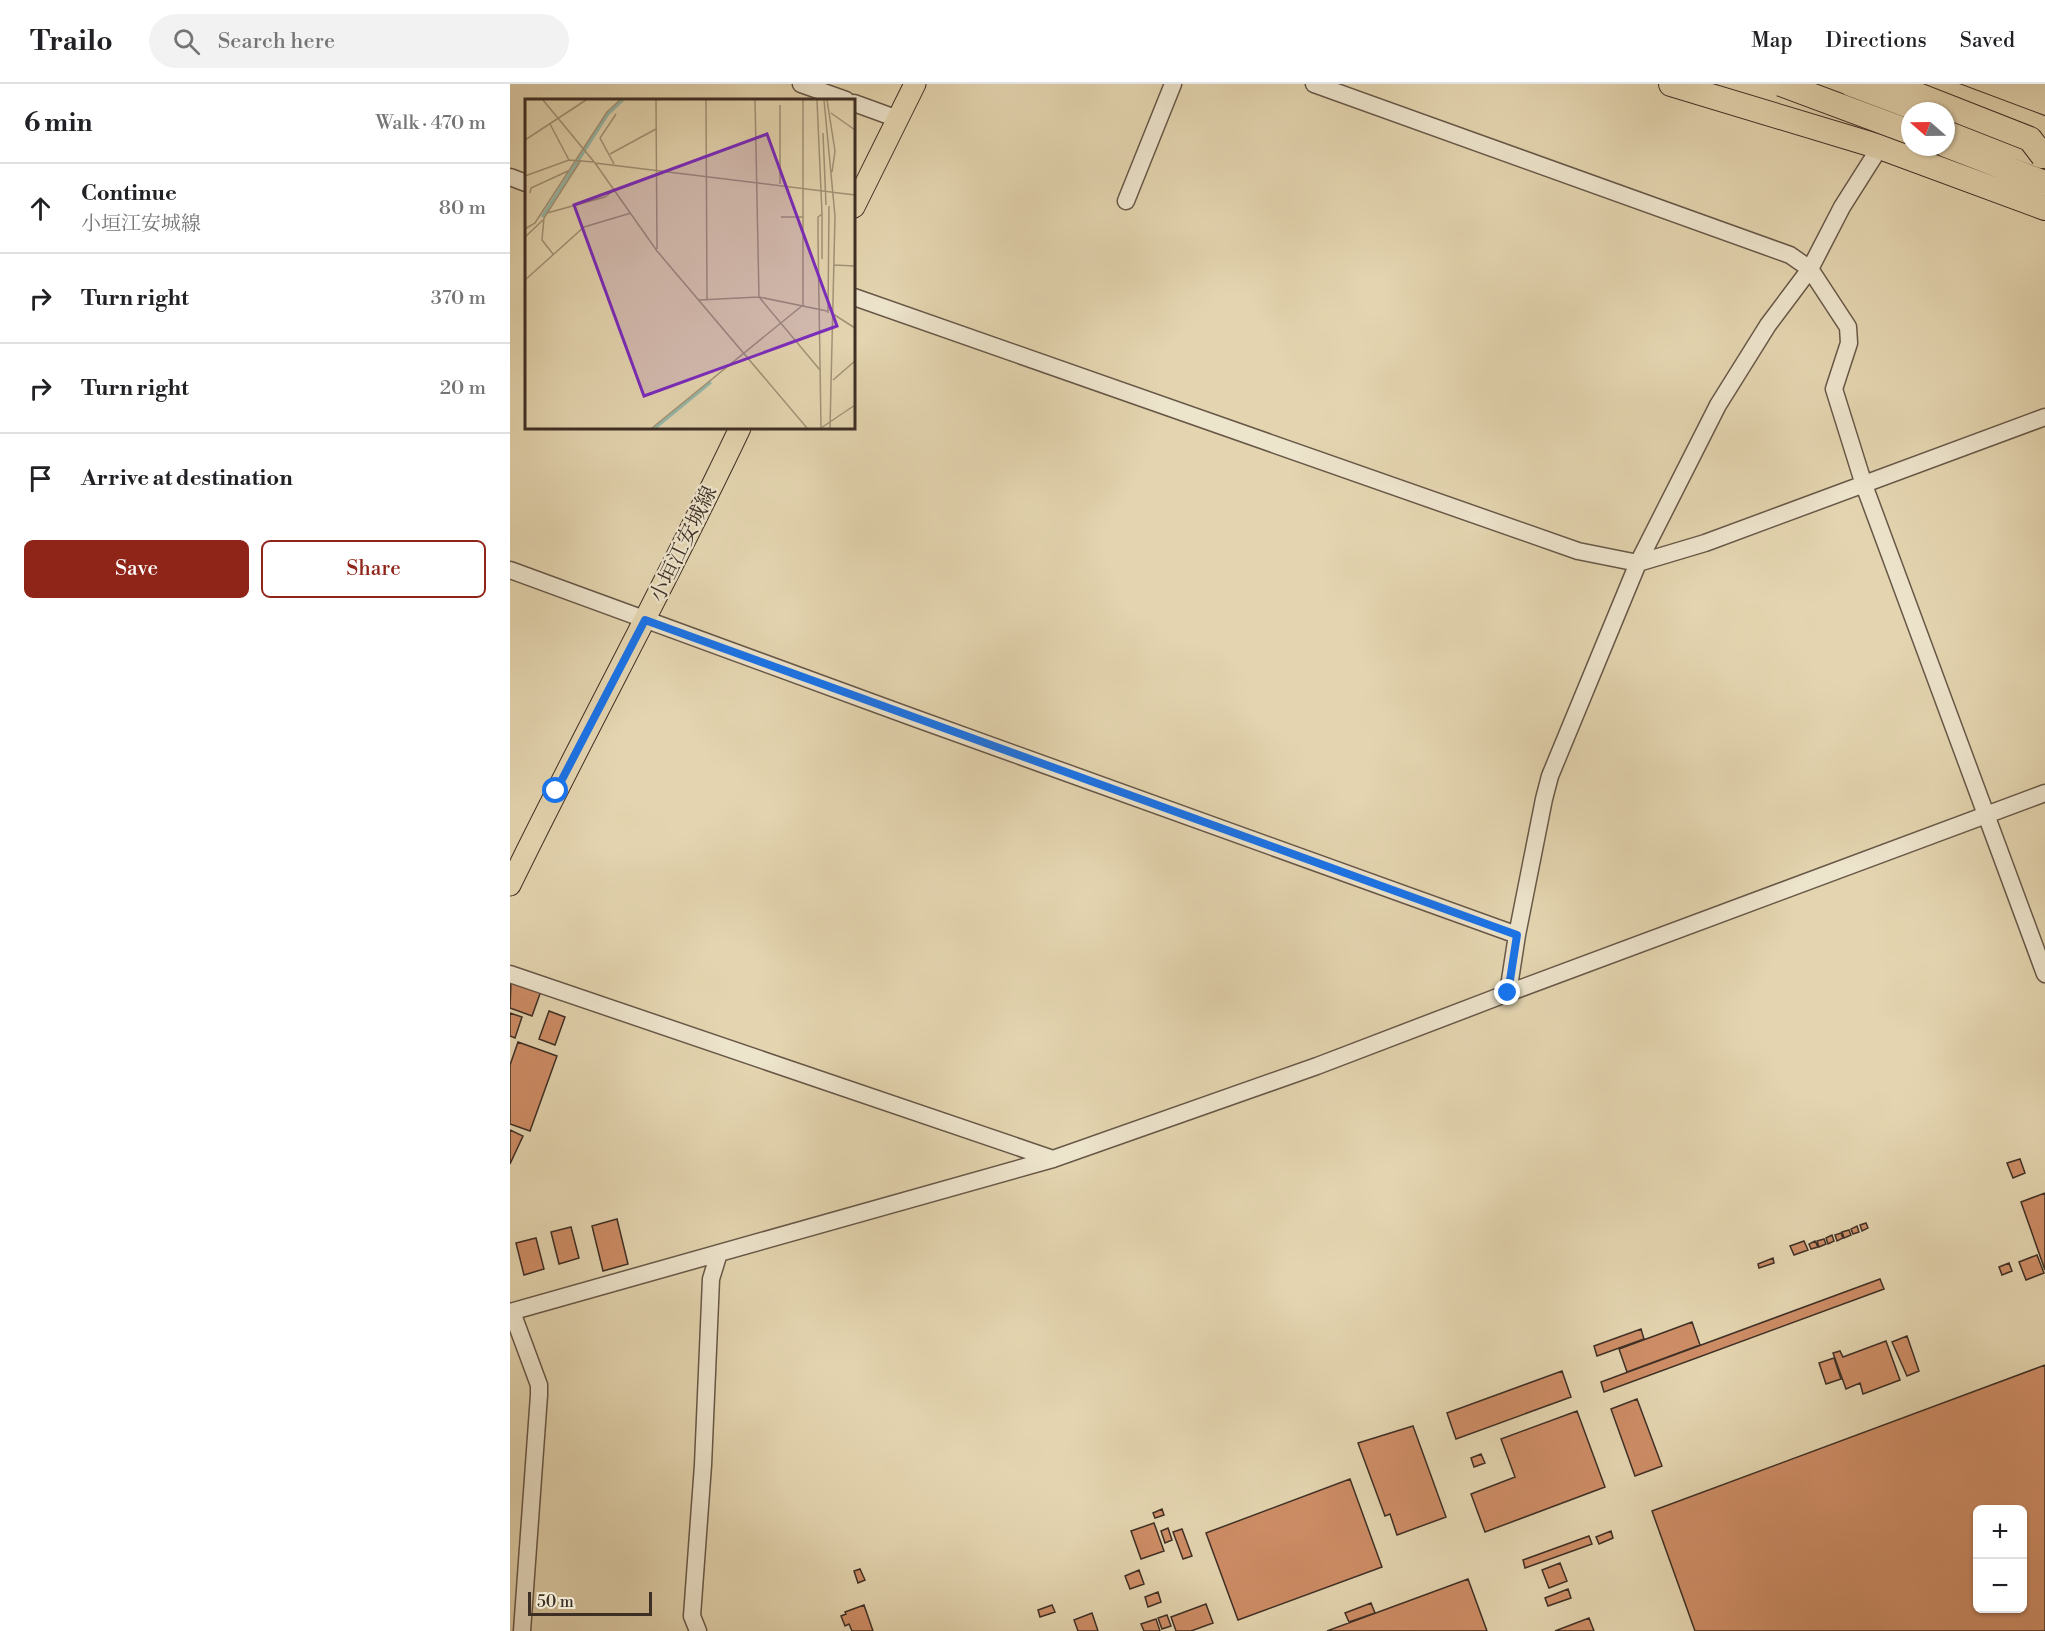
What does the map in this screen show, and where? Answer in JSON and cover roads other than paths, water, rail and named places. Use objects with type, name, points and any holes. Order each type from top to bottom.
[{"type":"highway","points":[[1671,84],[1880,147],[2045,208]]},
{"type":"highway","points":[[1729,84],[1804,110],[1868,127],[1901,124]]},
{"type":"highway","points":[[1781,84],[1901,123]]},
{"type":"highway","points":[[1851,84],[1901,103]]},
{"type":"highway","points":[[1890,84],[2030,139],[2044,157]]},
{"type":"highway","points":[[1934,86],[2045,129]]},
{"type":"highway","points":[[1955,123],[2044,157]]},
{"type":"highway","points":[[1955,149],[2045,183]]},
{"type":"main road","points":[[855,205],[915,84]]},
{"type":"main road","name":"小垣江安城線","points":[[510,885],[740,429]]},
{"type":"street","points":[[801,84],[843,99]]},
{"type":"street","points":[[1126,201],[1173,84]]},
{"type":"street","points":[[1314,84],[1790,255],[1810,269],[1848,327],[1849,343],[1834,389],[1864,485],[2045,974]]},
{"type":"street","points":[[1922,102],[1934,86]]},
{"type":"street","points":[[855,103],[898,119]]},
{"type":"street","points":[[1508,993],[1544,799],[1551,776],[1638,562],[1718,405],[1768,325],[1810,269],[1842,207],[1880,147],[1901,126]]},
{"type":"street","points":[[510,177],[525,183]]},
{"type":"street","points":[[855,297],[1567,548],[1638,562],[1705,543],[2045,417]]},
{"type":"street","points":[[510,570],[1517,935]]},
{"type":"street","points":[[522,1631],[539,1385],[511,1312],[1053,1159],[1317,1066],[2045,793]]},
{"type":"street","points":[[510,974],[1053,1159]]},
{"type":"street","points":[[698,1631],[692,1616],[703,1465],[711,1279],[719,1253]]}]
